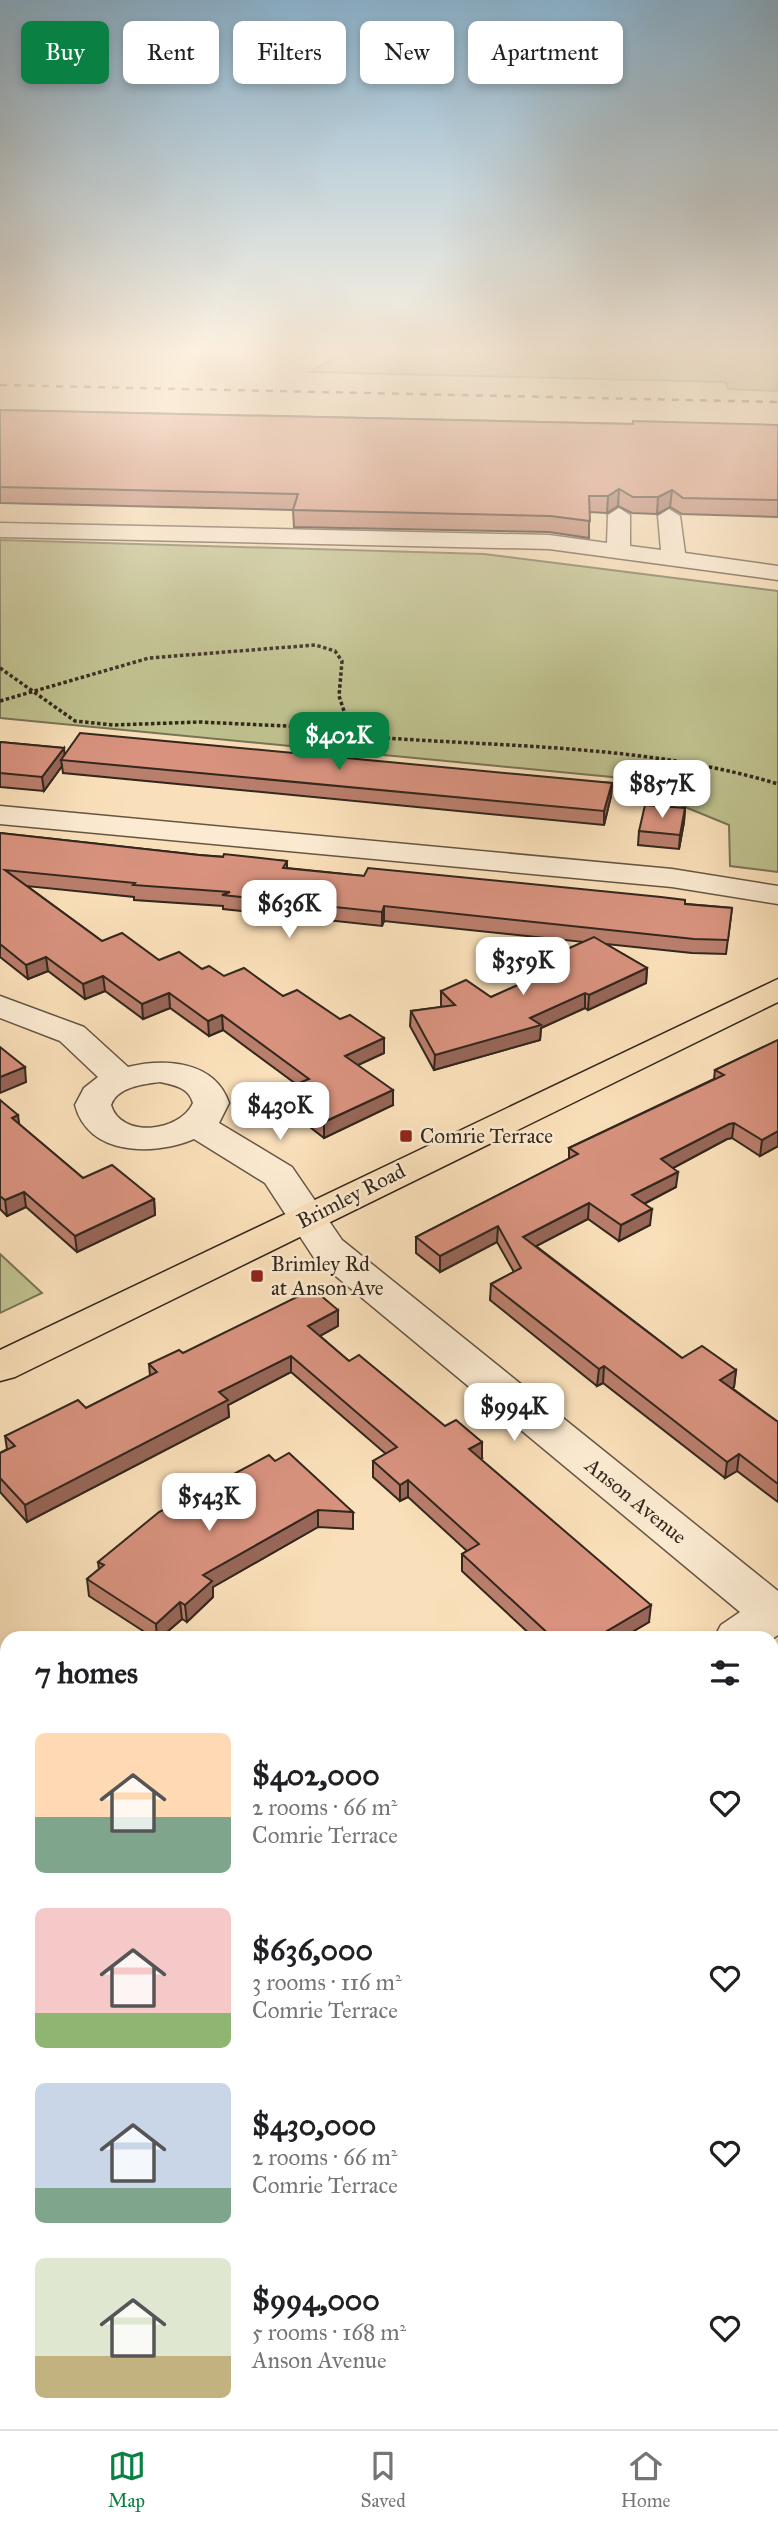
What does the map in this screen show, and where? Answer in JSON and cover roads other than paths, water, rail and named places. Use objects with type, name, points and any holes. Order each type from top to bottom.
[{"type":"main road","name":"Brimley Road","points":[[0,1367],[778,989]]},
{"type":"street","points":[[618,552],[619,515]]},
{"type":"street","points":[[669,516],[674,559]]},
{"type":"street","points":[[0,530],[549,542],[778,573]]},
{"type":"street","points":[[710,548],[778,550]]},
{"type":"street","points":[[0,815],[672,878],[778,895]]},
{"type":"street","points":[[0,1006],[72,1034],[120,1079]]},
{"type":"street","points":[[161,1071],[197,1081],[208,1091],[212,1103],[209,1115],[198,1126],[180,1135],[158,1139],[135,1139],[115,1134],[101,1125],[94,1113],[95,1100],[104,1088],[120,1079],[161,1071]]},
{"type":"street","points":[[198,1126],[279,1175],[308,1217]]},
{"type":"street","name":"Anson Avenue","points":[[308,1217],[328,1249],[763,1623]]},
{"type":"place","name":"Comrie Terrace","points":[[406,1136]]},
{"type":"place","name":"Brimley Rd at Anson Ave","points":[[257,1276]]}]
